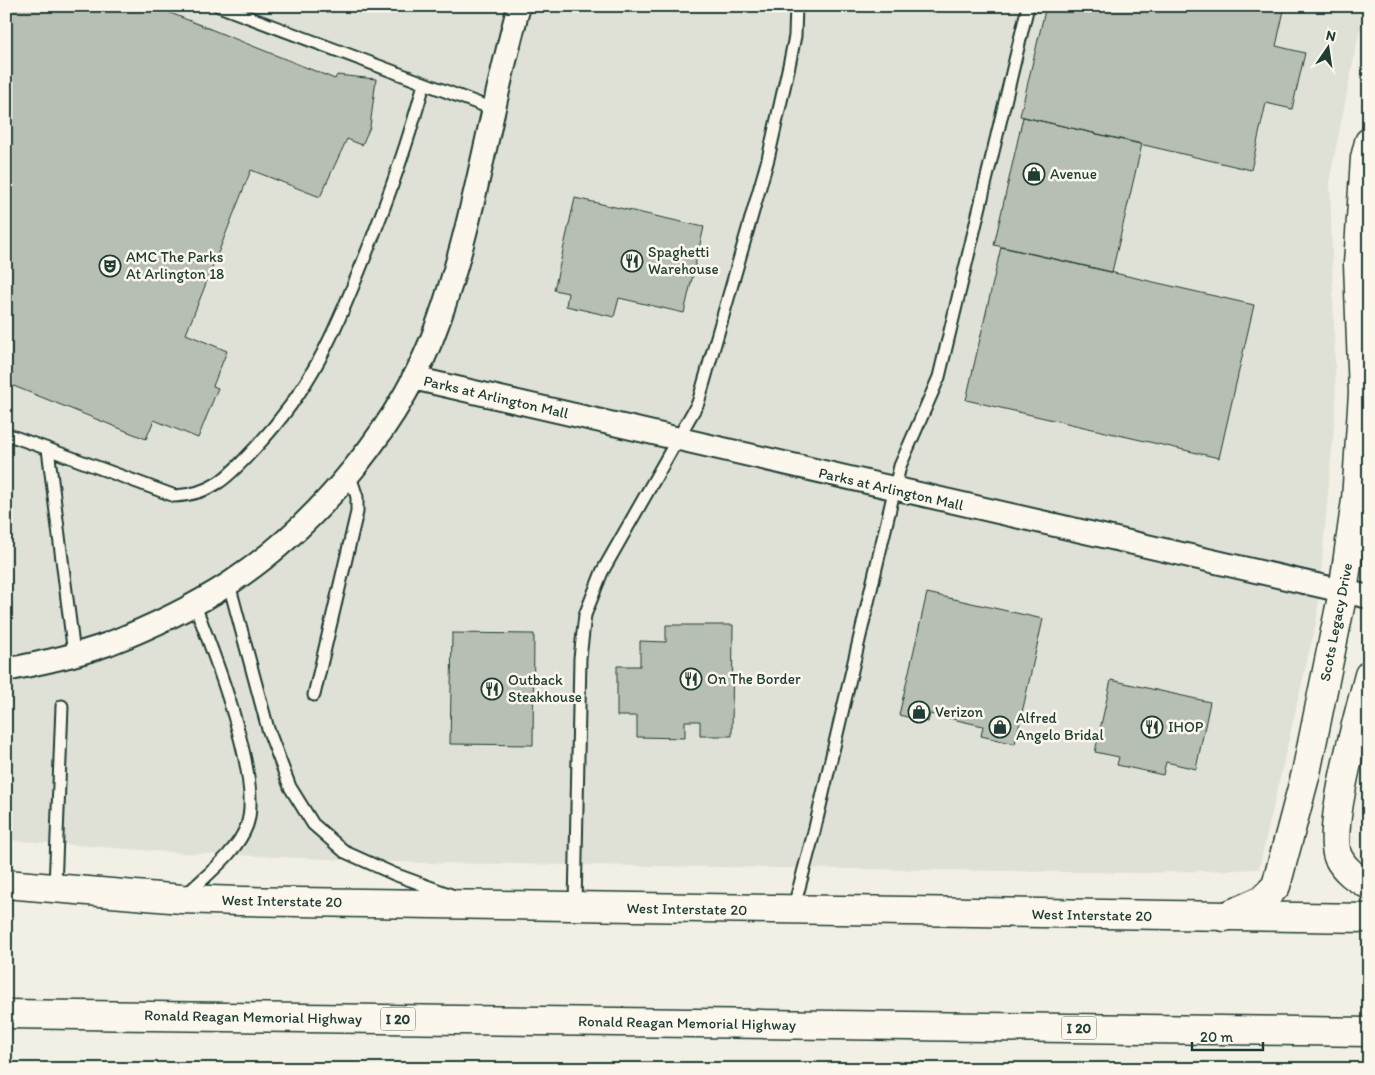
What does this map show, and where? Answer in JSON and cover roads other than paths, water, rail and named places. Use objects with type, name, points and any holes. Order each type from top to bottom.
[{"type":"main road","name":"Scots Legacy Drive","points":[[1224,917],[1262,900],[1276,886],[1356,595],[1356,500],[1363,393],[1358,264],[1365,158],[1369,142]]},
{"type":"main road","points":[[1369,675],[1343,779],[1336,828],[1338,855],[1352,875],[1369,885]]},
{"type":"main road","name":"West Interstate 20","points":[[6,884],[182,899],[793,911],[1369,918]]},
{"type":"main road","name":"Ronald Reagan Memorial Highway","points":[[6,1014],[1369,1032]]},
{"type":"street","name":"Parks at Arlington Mall","points":[[6,670],[74,654],[114,641],[229,584],[269,554],[302,525],[349,473],[377,438],[413,378],[439,322],[462,245],[519,6]]},
{"type":"street","name":"Parks at Arlington Mall","points":[[413,378],[1356,595]]},
{"type":"lane","points":[[219,6],[493,109]]},
{"type":"lane","points":[[575,906],[580,658],[586,615],[602,572],[698,403],[709,370],[765,166],[795,36],[796,6]]},
{"type":"lane","points":[[793,911],[813,836],[900,466],[939,377],[1028,6]]},
{"type":"lane","points":[[6,434],[175,496],[194,495],[211,488],[238,466],[288,410],[306,385],[330,342],[379,222],[424,84]]},
{"type":"lane","points":[[48,449],[74,654]]},
{"type":"lane","points":[[314,695],[357,512],[357,497],[349,473]]},
{"type":"lane","points":[[229,584],[268,729],[290,787],[312,824],[345,852],[394,874],[479,905]]},
{"type":"lane","points":[[182,899],[238,842],[247,825],[252,801],[248,771],[216,658],[194,603]]},
{"type":"lane","points":[[55,888],[62,706]]},
{"type":"place","name":"Avenue","points":[[1034,174]]},
{"type":"place","name":"Spaghetti Warehouse","points":[[632,261]]},
{"type":"place","name":"AMC The Parks At Arlington 18","points":[[110,266]]},
{"type":"place","name":"On The Border","points":[[691,679]]},
{"type":"place","name":"Outback Steakhouse","points":[[492,689]]},
{"type":"place","name":"Verizon","points":[[919,712]]},
{"type":"place","name":"Alfred Angelo Bridal","points":[[1000,727]]},
{"type":"place","name":"IHOP","points":[[1152,727]]}]
